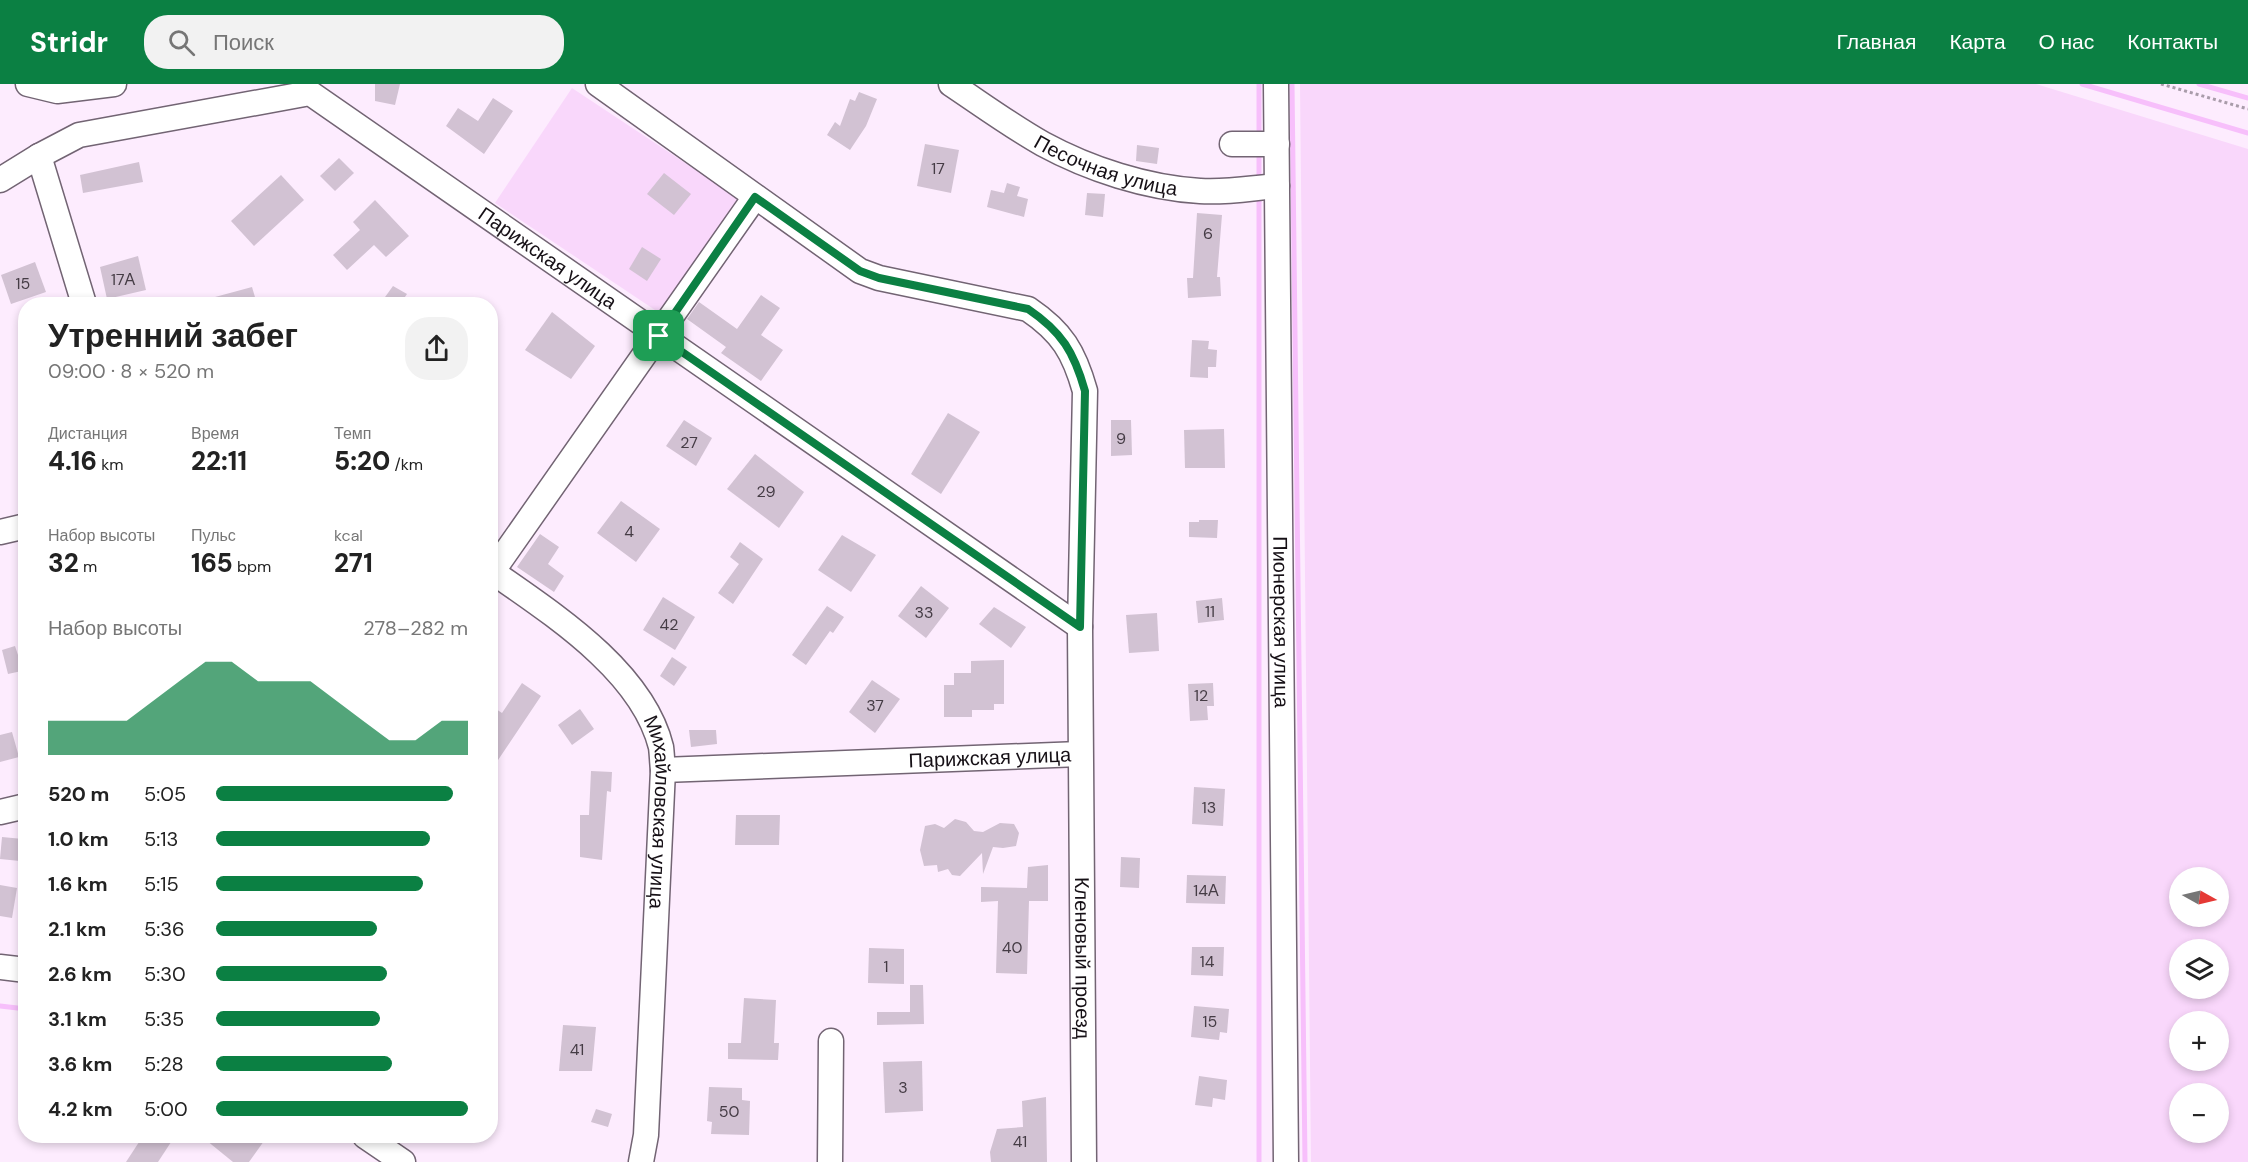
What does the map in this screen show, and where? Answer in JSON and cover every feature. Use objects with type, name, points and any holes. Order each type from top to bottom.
[{"type":"street","points":[[26,87],[57,91],[114,84]]},
{"type":"street","points":[[598,84],[860,271],[879,278],[1028,309],[1048,323],[1077,364],[1085,391],[1080,627]]},
{"type":"street","name":"Песочная улица","points":[[951,84],[1043,144],[1075,159],[1127,177],[1164,187],[1201,191],[1277,186]]},
{"type":"street","name":"Пионерская улица","points":[[1276,84],[1286,1162]]},
{"type":"street","name":"Парижская улица","points":[[0,180],[79,135],[314,88],[659,336],[1080,627],[1080,754],[663,770]]},
{"type":"street","points":[[1232,144],[1277,144]]},
{"type":"street","points":[[39,156],[82,297]]},
{"type":"street","points":[[498,562],[755,197]]},
{"type":"street","points":[[0,532],[18,528]]},
{"type":"street","name":"Михайловская улица","points":[[498,577],[585,639],[606,659],[648,714],[661,747],[663,770],[646,1135],[641,1162]]},
{"type":"street","name":"Кленовый проезд","points":[[1080,754],[1084,1162]]},
{"type":"street","points":[[0,812],[18,808]]},
{"type":"street","points":[[0,967],[18,969]]},
{"type":"street","points":[[830,1162],[831,1041]]},
{"type":"street","points":[[381,1143],[403,1162]]},
{"type":"path","points":[[2161,84],[2248,109]]},
{"type":"shaded area","points":[[1300,84],[2036,84],[2248,149],[2248,1162],[1311,1162]]},
{"type":"shaded area","points":[[572,88],[738,198],[661,314],[495,203]]},
{"type":"building","points":[[375,84],[400,84],[395,105],[375,101]]},
{"type":"building","points":[[859,92],[877,99],[866,126],[850,150],[827,135],[835,122],[840,126],[850,99],[855,101]]},
{"type":"building","points":[[493,98],[513,111],[484,154],[446,126],[458,108],[478,121]]},
{"type":"building","points":[[925,144],[959,150],[951,193],[917,186]]},
{"type":"building","points":[[1137,145],[1159,148],[1157,164],[1136,161]]},
{"type":"building","points":[[339,158],[354,173],[335,191],[320,176]]},
{"type":"building","points":[[139,162],[143,182],[83,193],[80,175]]},
{"type":"building","points":[[664,173],[691,194],[674,215],[647,194]]},
{"type":"building","points":[[281,175],[304,200],[254,246],[231,221]]},
{"type":"building","points":[[1007,183],[1020,187],[1017,196],[1028,199],[1024,217],[987,207],[991,190],[1004,193]]},
{"type":"building","points":[[1087,193],[1105,194],[1103,217],[1085,215]]},
{"type":"building","points":[[375,200],[409,236],[386,257],[374,245],[347,270],[333,255],[360,230],[353,222]]},
{"type":"building","points":[[1197,213],[1222,215],[1217,277],[1220,277],[1221,296],[1188,298],[1187,278],[1193,278]]},
{"type":"building","points":[[642,247],[661,259],[647,281],[629,269]]},
{"type":"building","points":[[138,256],[146,290],[107,297],[100,267]]},
{"type":"building","points":[[35,262],[46,292],[31,297],[18,297],[18,302],[11,304],[1,275]]},
{"type":"building","points":[[393,286],[407,294],[405,297],[385,297]]},
{"type":"building","points":[[252,287],[255,297],[215,297]]},
{"type":"building","points":[[761,295],[780,308],[761,335],[783,350],[761,381],[721,353],[726,347],[687,319],[699,302],[737,329]]},
{"type":"building","points":[[552,312],[595,346],[571,379],[525,350]]},
{"type":"building","points":[[1192,340],[1209,341],[1208,349],[1217,350],[1216,367],[1208,367],[1208,378],[1190,377]]},
{"type":"building","points":[[948,413],[980,432],[941,494],[911,474]]},
{"type":"building","points":[[684,420],[712,438],[696,466],[666,446]]},
{"type":"building","points":[[1111,420],[1131,420],[1132,455],[1111,456]]},
{"type":"building","points":[[1224,429],[1225,468],[1185,468],[1184,430]]},
{"type":"building","points":[[755,454],[804,492],[779,528],[727,489]]},
{"type":"building","points":[[621,501],[660,529],[636,562],[597,533]]},
{"type":"building","points":[[1199,520],[1218,520],[1217,538],[1189,537],[1189,522],[1199,522]]},
{"type":"building","points":[[540,534],[559,547],[548,564],[564,576],[554,592],[517,567]]},
{"type":"building","points":[[842,535],[876,555],[851,592],[818,570]]},
{"type":"building","points":[[740,542],[763,559],[733,604],[718,593],[739,564],[730,557]]},
{"type":"building","points":[[921,586],[949,608],[926,638],[898,616]]},
{"type":"building","points":[[663,597],[695,617],[675,650],[643,630]]},
{"type":"building","points":[[1222,598],[1224,620],[1198,623],[1196,601]]},
{"type":"building","points":[[827,606],[844,617],[833,633],[830,631],[806,665],[792,655]]},
{"type":"building","points":[[994,607],[1026,627],[1011,648],[979,624]]},
{"type":"building","points":[[1157,613],[1159,651],[1129,653],[1126,615]]},
{"type":"building","points":[[15,646],[18,655],[18,672],[8,674],[2,650]]},
{"type":"building","points":[[672,657],[687,667],[674,686],[660,676]]},
{"type":"building","points":[[1004,660],[1004,704],[994,704],[994,710],[972,710],[972,717],[944,717],[944,685],[954,685],[954,673],[971,673],[971,661]]},
{"type":"building","points":[[872,680],[900,699],[875,733],[849,712]]},
{"type":"building","points":[[522,683],[541,696],[498,760],[498,710],[502,713]]},
{"type":"building","points":[[1213,683],[1214,706],[1207,706],[1208,720],[1190,721],[1188,684]]},
{"type":"building","points":[[580,709],[594,729],[572,745],[558,725]]},
{"type":"building","points":[[689,730],[716,730],[717,744],[691,747]]},
{"type":"building","points":[[12,732],[18,757],[0,762],[0,735]]},
{"type":"building","points":[[591,771],[612,772],[611,792],[607,791],[602,860],[580,857],[580,815],[589,815]]},
{"type":"building","points":[[1194,787],[1225,789],[1223,826],[1192,824]]},
{"type":"building","points":[[736,815],[780,815],[779,845],[735,845]]},
{"type":"building","points":[[955,819],[966,822],[974,831],[983,832],[1000,823],[1014,824],[1019,833],[1016,846],[993,847],[983,874],[982,853],[960,876],[952,875],[948,869],[938,872],[937,865],[924,866],[920,850],[925,826],[935,824],[944,828]]},
{"type":"building","points":[[2,837],[18,839],[18,861],[0,859]]},
{"type":"building","points":[[1121,857],[1140,858],[1139,888],[1120,887]]},
{"type":"building","points":[[1048,865],[1048,901],[1029,901],[1027,974],[996,973],[998,901],[981,902],[981,887],[1027,888],[1028,867]]},
{"type":"building","points":[[1187,875],[1226,876],[1225,904],[1186,903]]},
{"type":"building","points":[[0,885],[17,888],[12,918],[0,916]]},
{"type":"building","points":[[1192,947],[1224,947],[1223,976],[1191,975]]},
{"type":"building","points":[[869,948],[904,949],[904,984],[868,983]]},
{"type":"building","points":[[910,985],[923,985],[924,1024],[877,1025],[877,1012],[910,1012]]},
{"type":"building","points":[[744,998],[776,1000],[774,1043],[779,1043],[778,1060],[728,1059],[728,1043],[741,1043]]},
{"type":"building","points":[[1194,1006],[1229,1009],[1227,1033],[1220,1032],[1219,1040],[1191,1037]]},
{"type":"building","points":[[563,1025],[596,1027],[592,1071],[559,1071]]},
{"type":"building","points":[[922,1061],[923,1111],[885,1113],[883,1062]]},
{"type":"building","points":[[1199,1076],[1227,1080],[1225,1100],[1213,1098],[1212,1107],[1195,1105]]},
{"type":"building","points":[[709,1087],[742,1088],[742,1100],[750,1101],[749,1135],[711,1134],[712,1122],[707,1121]]},
{"type":"building","points":[[1046,1097],[1047,1162],[991,1162],[990,1152],[997,1129],[1023,1127],[1022,1101]]},
{"type":"building","points":[[596,1109],[612,1114],[608,1127],[591,1122]]},
{"type":"building","points":[[138,1143],[170,1143],[158,1162],[126,1162]]},
{"type":"building","points":[[210,1143],[263,1143],[249,1162],[233,1162]]},
{"type":"waterway","points":[[1259,84],[1259,137]]},
{"type":"waterway","points":[[1292,84],[1305,1162]]},
{"type":"waterway","points":[[2082,84],[2248,133]]},
{"type":"waterway","points":[[2199,84],[2248,98]]},
{"type":"waterway","points":[[1259,150],[1259,182]]},
{"type":"waterway","points":[[1259,195],[1259,1162]]},
{"type":"waterway","points":[[0,1006],[18,1008]]},
{"type":"route","points":[[755,197],[860,271],[879,278],[1028,309],[1048,323],[1064,343],[1077,364],[1085,391],[1080,627],[1010,578],[659,336],[755,197]]}]
